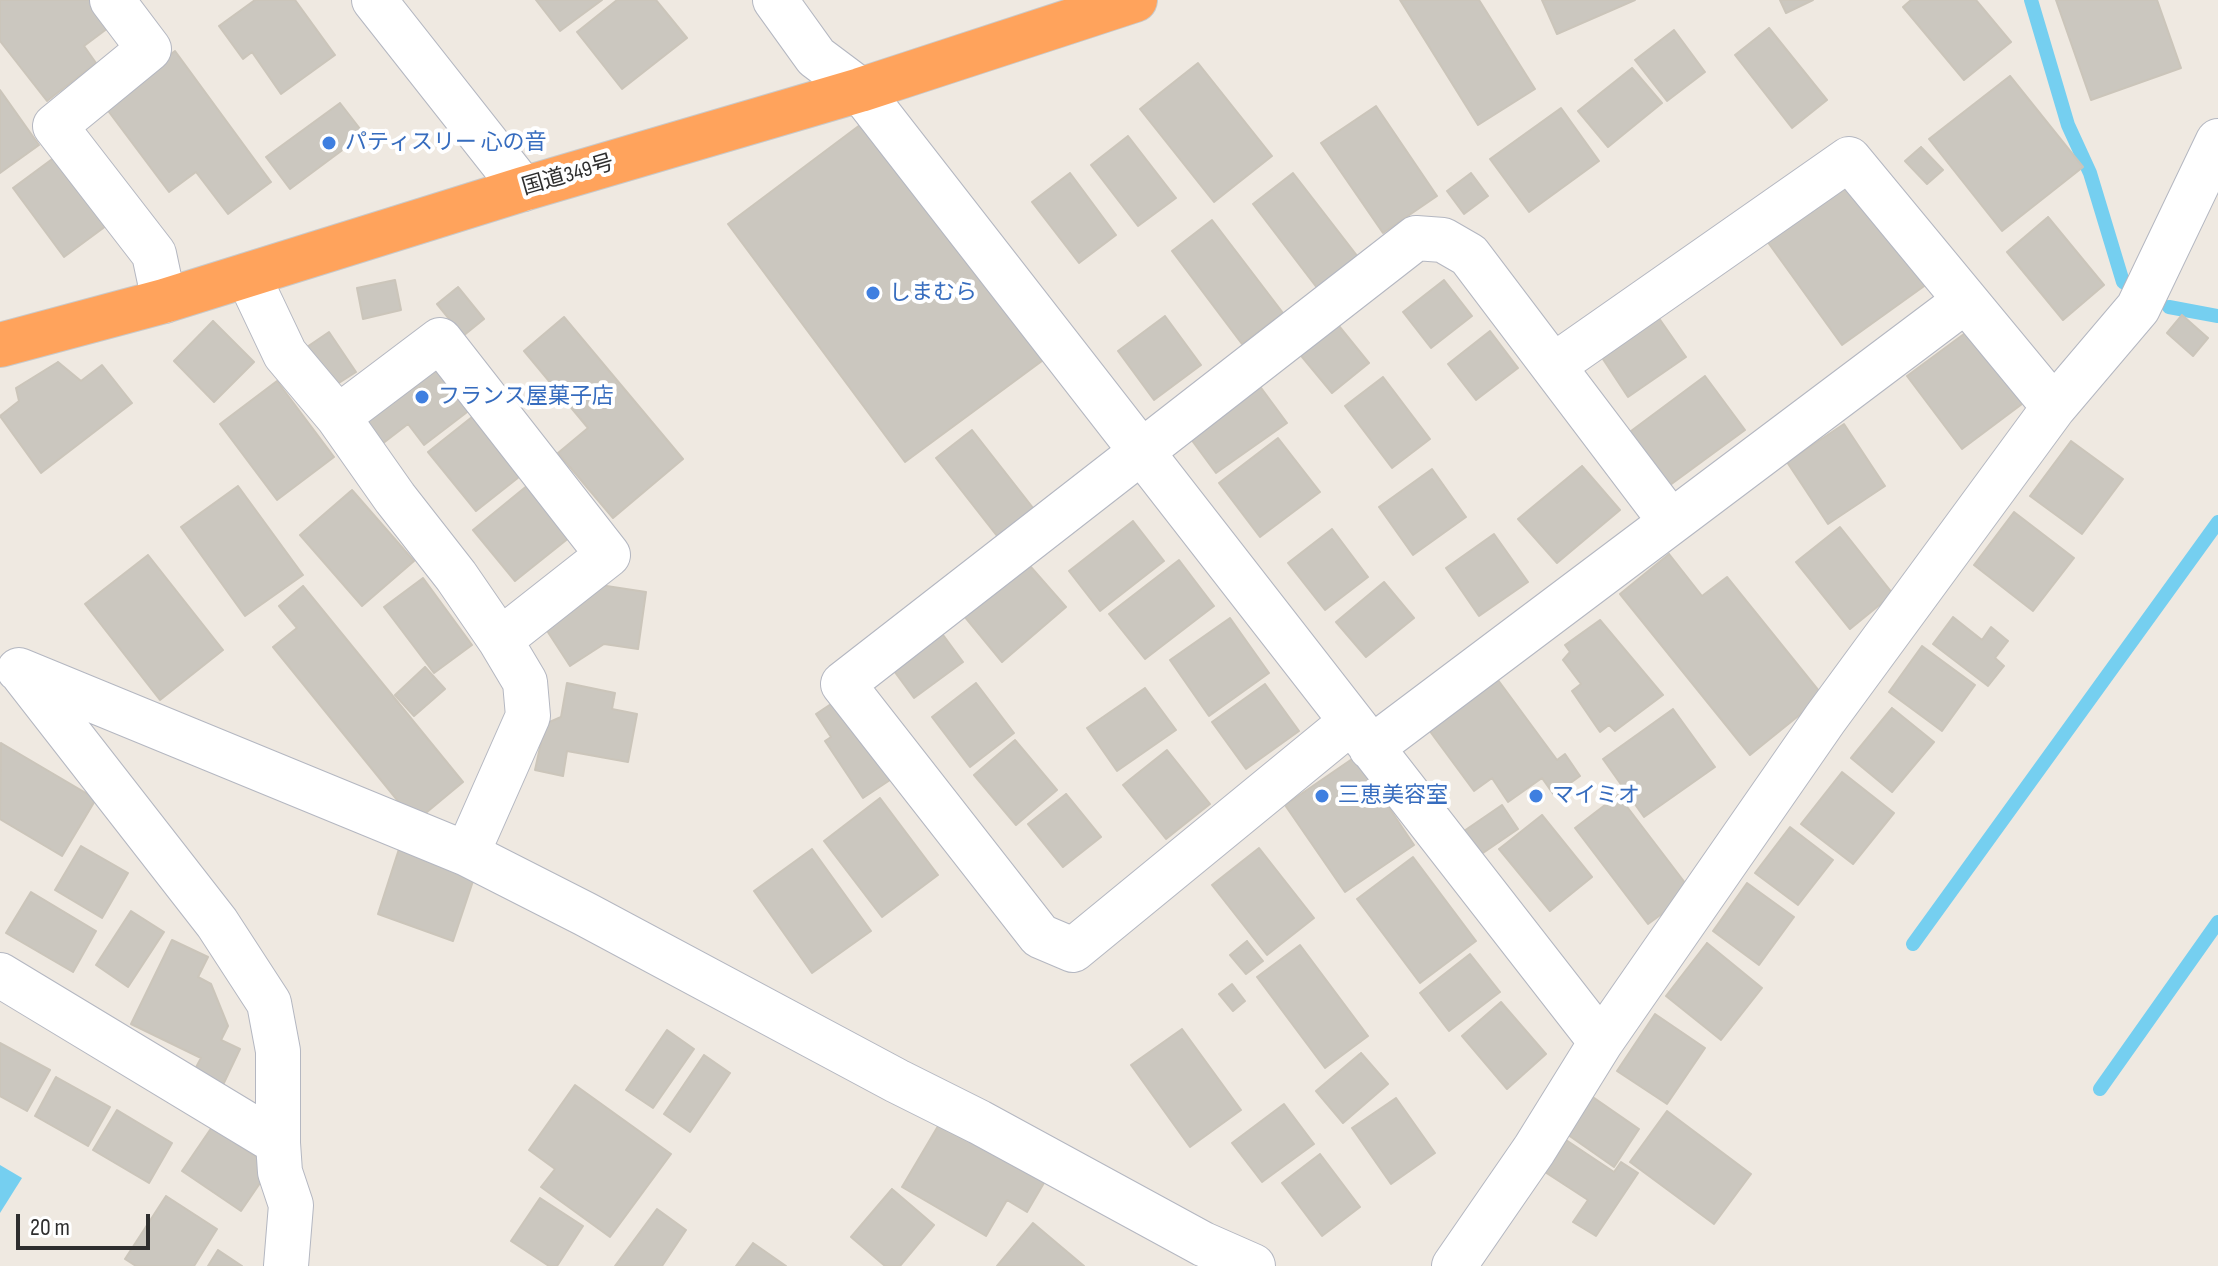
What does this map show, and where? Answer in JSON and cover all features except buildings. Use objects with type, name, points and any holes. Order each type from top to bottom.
[{"type":"highway","name":"国道349号","points":[[0,345],[164,301],[523,189],[860,90],[1135,0]]},
{"type":"street","points":[[112,0],[149,49],[55,126],[154,254],[164,301]]},
{"type":"street","points":[[374,0],[523,189]]},
{"type":"street","points":[[775,0],[816,57],[860,90],[1601,1042]]},
{"type":"street","points":[[1454,1266],[1534,1150],[1601,1042],[1825,719],[2054,407],[2138,308],[2218,141]]},
{"type":"street","points":[[1553,366],[1849,159],[2054,407]]},
{"type":"street","points":[[1671,522],[1469,255],[1443,240],[1416,238],[843,684],[1040,936],[1073,950],[1361,735],[1671,522],[1965,301]]},
{"type":"street","points":[[248,276],[285,354],[338,417],[395,498],[456,576],[525,682],[528,716],[467,854]]},
{"type":"street","points":[[338,417],[440,340],[608,555],[500,640]]},
{"type":"street","points":[[10,661],[467,854],[979,1122],[1193,1255],[1253,1266]]},
{"type":"street","points":[[10,661],[217,923],[269,1003],[278,1051],[280,1172],[291,1205],[286,1266]]},
{"type":"street","points":[[0,975],[278,1143]]},
{"type":"water","points":[[0,1165],[22,1178],[0,1213]]},
{"type":"waterway","points":[[2031,0],[2068,125],[2090,173],[2123,282]]},
{"type":"waterway","points":[[2169,307],[2218,316]]},
{"type":"waterway","points":[[1913,944],[2218,522]]},
{"type":"waterway","points":[[2100,1089],[2218,922]]},
{"type":"place","name":"パティスリー 心の音","points":[[329,143]]},
{"type":"place","name":"しまむら","points":[[873,293]]},
{"type":"place","name":"フランス屋菓子店","points":[[422,397]]},
{"type":"place","name":"三恵美容室","points":[[1322,796]]},
{"type":"place","name":"マイミオ","points":[[1536,796]]}]
